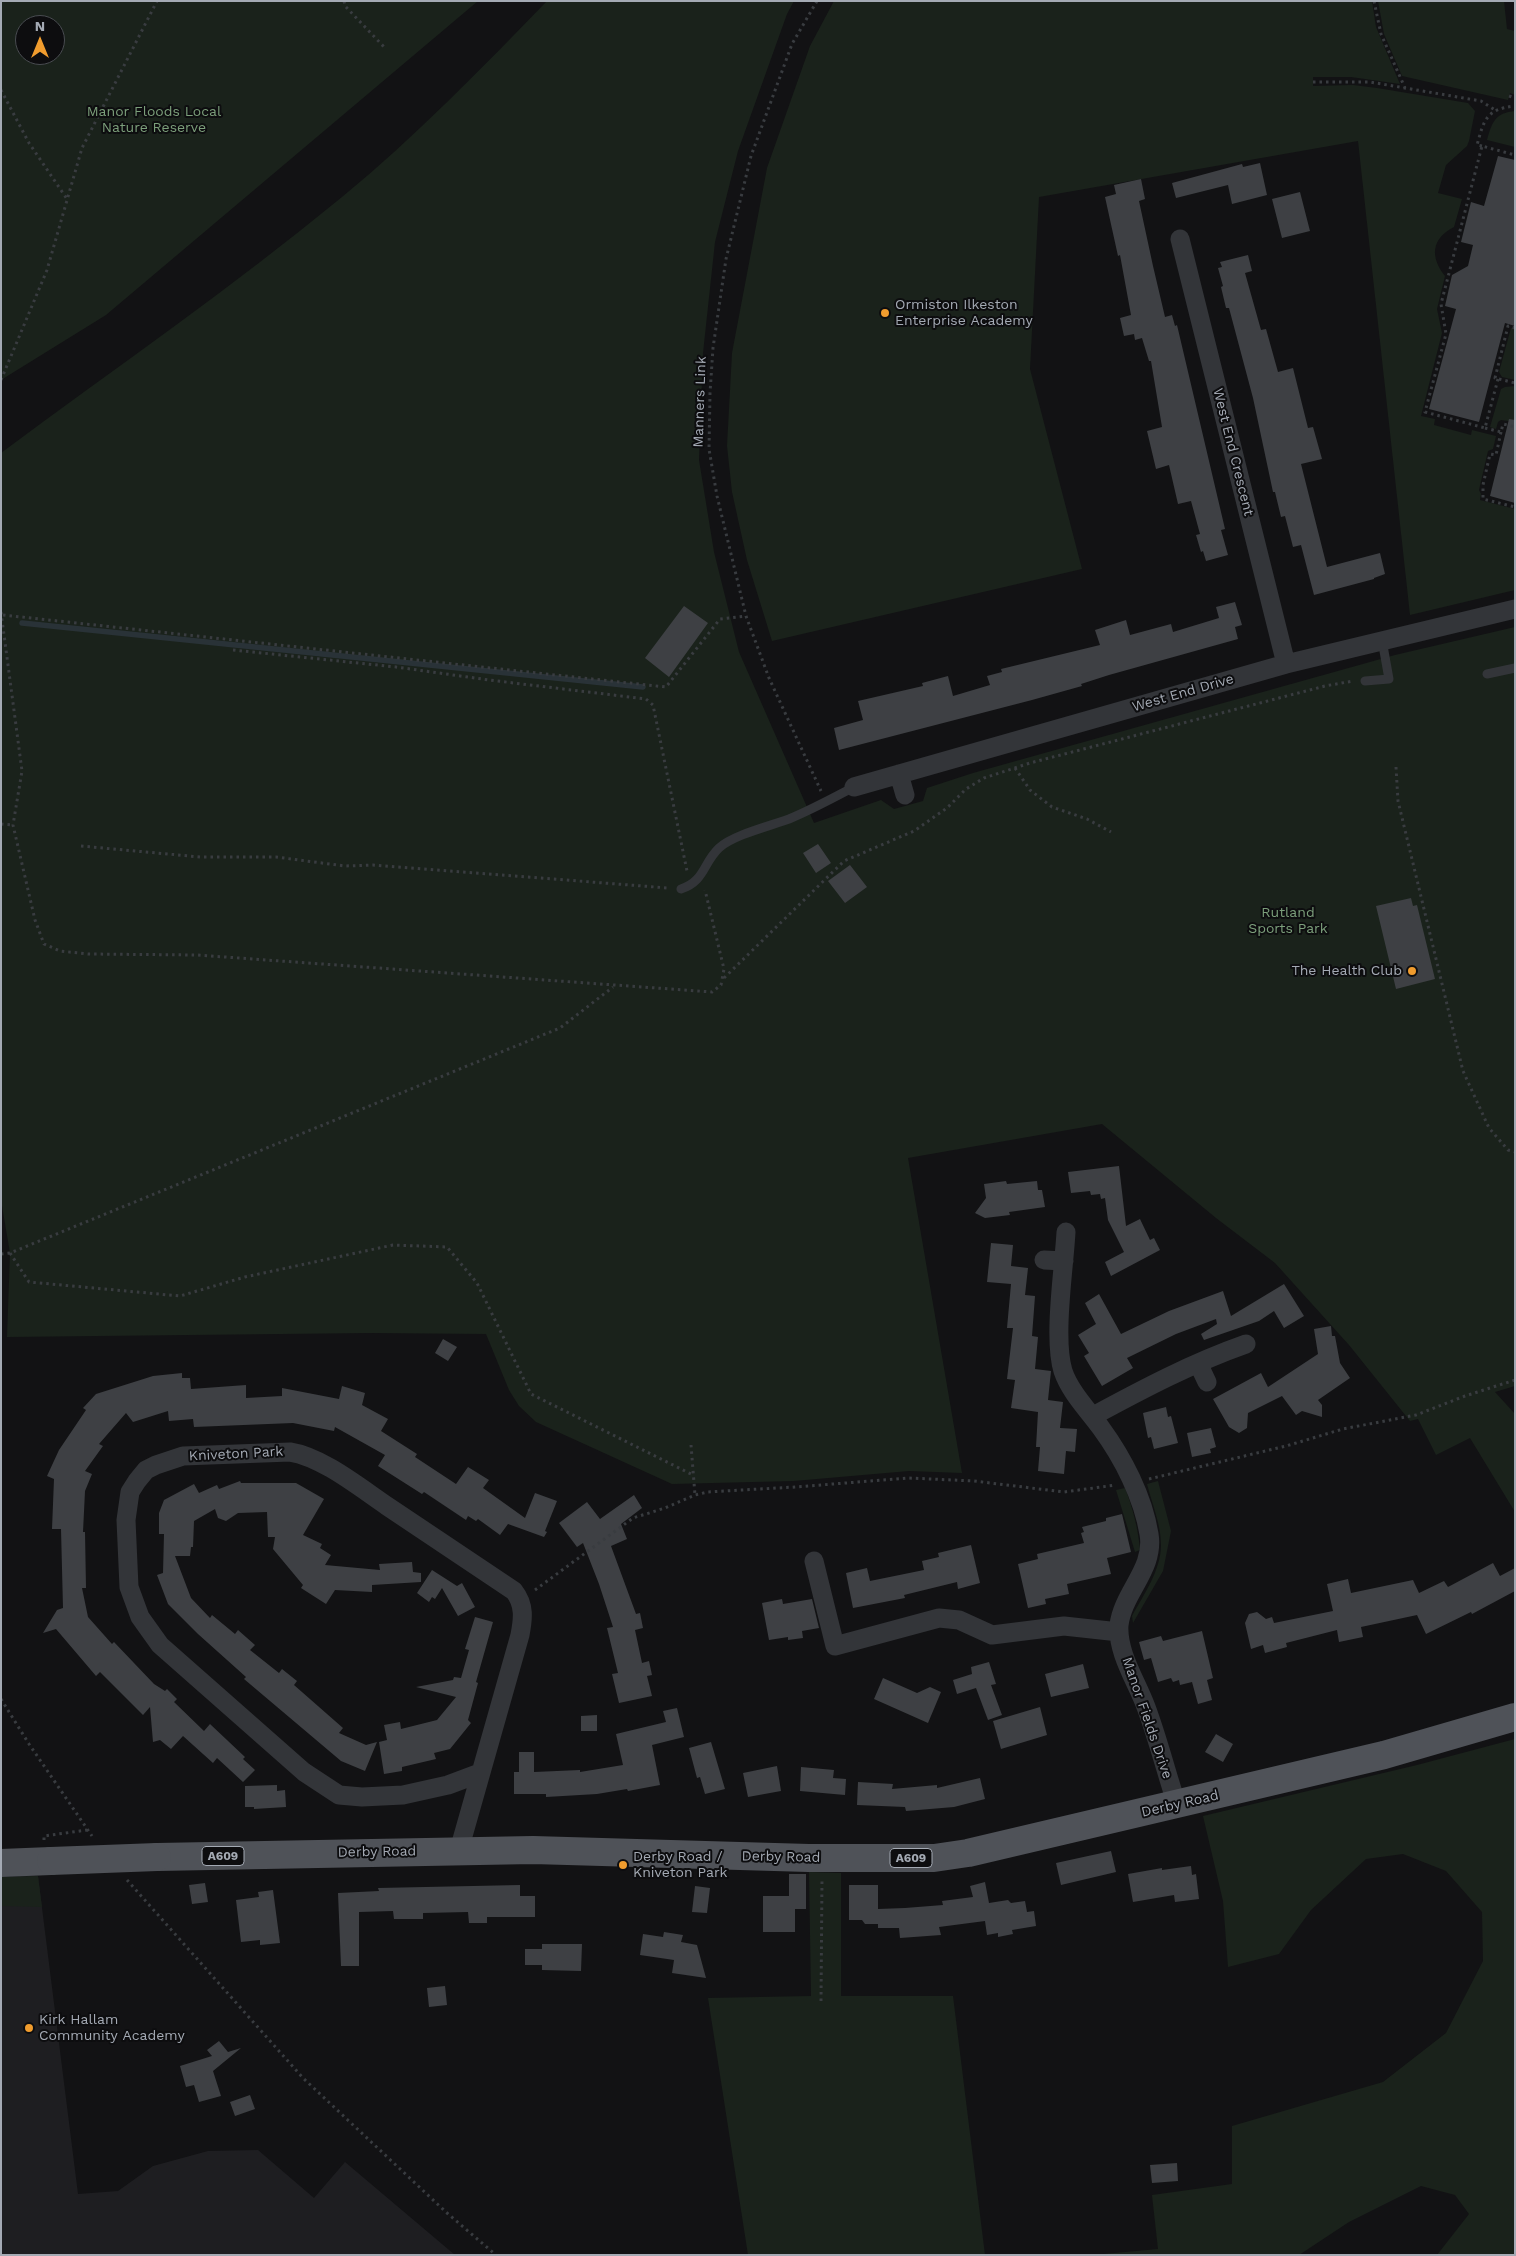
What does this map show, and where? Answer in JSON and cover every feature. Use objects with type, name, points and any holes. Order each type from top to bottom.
[{"type":"main road","name":"Derby Road","points":[[1,1863],[48,1852],[157,1858],[460,1850],[533,1850],[822,1858],[934,1858],[968,1853],[1384,1755],[1515,1717]]},
{"type":"street","name":"West End Crescent","points":[[1180,239],[1286,664]]},
{"type":"street","name":"West End Drive","points":[[854,787],[1286,664],[1515,609]]},
{"type":"street","points":[[899,774],[905,795]]},
{"type":"street","name":"Manor Fields Drive","points":[[1066,1232],[1059,1348],[1061,1362],[1070,1386],[1110,1440],[1133,1483],[1149,1532],[1150,1553],[1144,1571],[1122,1612],[1119,1632],[1121,1643],[1146,1708],[1177,1805]]},
{"type":"street","points":[[1044,1260],[1064,1261]]},
{"type":"street","points":[[1093,1416],[1198,1363],[1246,1344]]},
{"type":"street","points":[[1198,1363],[1207,1382]]},
{"type":"street","name":"Kniveton Park","points":[[480,1773],[448,1785],[430,1789],[403,1794],[362,1797],[339,1794],[304,1772],[160,1645],[150,1634],[140,1617],[129,1587],[126,1520],[130,1492],[146,1470],[168,1459],[203,1454],[300,1453],[314,1459],[358,1486],[514,1591],[520,1600]]},
{"type":"street","points":[[814,1561],[834,1646],[939,1618],[959,1620],[992,1635],[1064,1626],[1119,1632]]},
{"type":"street","points":[[460,1850],[520,1635],[523,1613],[520,1600]]},
{"type":"lane","points":[[1366,681],[1389,679],[1382,640]]},
{"type":"lane","points":[[1487,674],[1515,668]]},
{"type":"lane","points":[[685,887],[703,874],[718,848],[744,835],[790,818],[854,787]]},
{"type":"path","points":[[1,380],[47,270],[82,148],[157,1]]},
{"type":"path","points":[[344,1],[345,6],[386,49]]},
{"type":"path","name":"Manners Link","points":[[816,1],[792,44],[752,156],[726,259],[714,348],[710,393],[709,449],[717,496],[746,616],[769,678],[826,801]]},
{"type":"path","points":[[1374,1],[1381,34],[1405,88]]},
{"type":"path","points":[[1313,82],[1352,81],[1405,88],[1481,101],[1495,110]]},
{"type":"path","points":[[1,90],[29,143],[67,200]]},
{"type":"path","points":[[1509,96],[1515,98]]},
{"type":"path","points":[[1515,106],[1495,110],[1483,122],[1477,145],[1515,155]]},
{"type":"path","points":[[1482,146],[1441,304],[1446,334],[1426,412],[1501,432]]},
{"type":"path","points":[[1515,328],[1508,326],[1495,378],[1515,384]]},
{"type":"path","points":[[1485,428],[1498,379]]},
{"type":"path","points":[[1515,427],[1503,424],[1496,455],[1490,454],[1483,485],[1483,499],[1515,507]]},
{"type":"path","points":[[746,616],[720,620],[666,687],[2,614],[22,771],[13,825],[35,920],[44,944],[60,951],[88,954],[197,955],[712,992],[844,861],[914,831],[946,808],[966,789],[984,778],[1015,768],[1325,686],[1366,681]]},
{"type":"path","points":[[81,846],[200,856],[276,857],[345,866],[373,865],[685,887],[653,705],[646,699],[396,667],[233,650]]},
{"type":"path","points":[[1396,767],[1398,801],[1463,1071],[1489,1128],[1508,1150],[1515,1152]]},
{"type":"path","points":[[1015,768],[1030,790],[1052,806],[1087,820],[1110,832]]},
{"type":"path","points":[[1,824],[13,825]]},
{"type":"path","points":[[703,874],[706,897],[724,969],[724,978]]},
{"type":"path","points":[[1,1254],[10,1254],[560,1028],[614,986]]},
{"type":"path","points":[[10,1254],[29,1282],[180,1296],[245,1277],[393,1245],[447,1247],[477,1283],[531,1394],[693,1475]]},
{"type":"path","points":[[520,1600],[633,1518],[665,1508],[695,1494],[726,1490],[795,1487],[909,1478],[974,1481],[1064,1492],[1133,1483],[1286,1446],[1342,1429],[1416,1415],[1465,1396],[1515,1380]]},
{"type":"path","points":[[691,1445],[695,1494]]},
{"type":"path","points":[[1,1699],[97,1844]]},
{"type":"path","points":[[48,1852],[44,1836],[87,1830]]},
{"type":"path","points":[[821,2001],[822,1858]]},
{"type":"path","points":[[127,1879],[302,2078],[447,2213],[496,2255]]},
{"type":"shaded area","name":"Kirk Hallam Community Academy","points":[[38,1876],[78,2194],[118,2191],[153,2166],[208,2151],[258,2150],[314,2198],[345,2162],[455,2255],[1,2255],[1,1877]]},
{"type":"green space","name":"Manor Floods Local Nature Reserve","points":[[1,1],[478,1],[106,315],[1,380]]},
{"type":"green space","name":"Rutland Sports Park","points":[[547,1],[794,1],[787,14],[738,151],[715,242],[703,353],[699,460],[714,552],[739,652],[814,823],[881,800],[894,809],[923,801],[927,788],[973,773],[1395,655],[1515,627],[1515,1386],[1495,1392],[1515,1414],[1515,1512],[1470,1438],[1436,1455],[1418,1419],[1410,1421],[1349,1345],[1275,1263],[1216,1218],[1102,1124],[908,1158],[962,1473],[909,1471],[794,1481],[672,1484],[536,1422],[519,1406],[509,1390],[486,1334],[371,1333],[7,1337],[10,1253],[1,1200],[1,453],[259,263],[342,197],[422,127]]},
{"type":"green space","name":"Ormiston Ilkeston Enterprise Academy","points":[[834,1],[1372,1],[1376,27],[1400,84],[1351,77],[1313,77],[1313,86],[1353,85],[1377,88],[1468,103],[1475,111],[1467,146],[1446,165],[1438,193],[1462,199],[1454,227],[1441,237],[1435,249],[1437,262],[1445,276],[1437,309],[1442,333],[1421,416],[1435,419],[1434,425],[1471,435],[1472,430],[1496,436],[1493,449],[1488,451],[1479,490],[1481,494],[1480,500],[1515,509],[1515,590],[1410,615],[1358,141],[1039,197],[1030,369],[1082,569],[772,641],[747,560],[732,492],[727,446],[732,353],[767,168],[810,46]]},
{"type":"green space","points":[[1378,1],[1504,1],[1507,29],[1515,31],[1515,95],[1510,93],[1508,100],[1402,76],[1384,34]]},
{"type":"green space","points":[[1515,111],[1515,147],[1487,140],[1495,120],[1503,114]]},
{"type":"green space","points":[[1511,328],[1515,329],[1515,380],[1502,377],[1499,372]]},
{"type":"green space","points":[[1515,386],[1515,422],[1501,420],[1498,422],[1496,429],[1490,427],[1501,389]]},
{"type":"green space","points":[[1158,1481],[1171,1531],[1163,1571],[1133,1623],[1132,1616],[1151,1582],[1160,1554],[1160,1529],[1147,1484]]},
{"type":"green space","points":[[1125,1488],[1138,1534],[1140,1550],[1135,1552],[1116,1490]]},
{"type":"green space","points":[[1515,1739],[1515,2255],[1437,2255],[1469,2214],[1455,2195],[1421,2186],[1349,2222],[1299,2255],[1092,2255],[1158,2249],[1152,2195],[1232,2184],[1232,2126],[1383,2082],[1446,2033],[1483,1961],[1482,1912],[1446,1871],[1403,1854],[1366,1859],[1311,1910],[1279,1954],[1228,1967],[1223,1901],[1203,1816],[1417,1765]]},
{"type":"green space","points":[[809,1872],[841,1873],[841,1996],[953,1996],[985,2255],[748,2255],[708,1998],[811,1996]]},
{"type":"green space","points":[[38,1876],[42,1907],[1,1906],[1,1877]]},
{"type":"building","points":[[1498,156],[1515,160],[1515,326],[1505,323],[1479,422],[1429,409],[1456,309],[1445,306],[1452,275],[1468,266],[1473,245],[1461,242],[1471,202],[1484,206]]},
{"type":"building","points":[[1260,163],[1267,195],[1232,204],[1228,185],[1176,198],[1172,183],[1242,164],[1243,167]]},
{"type":"building","points":[[1141,179],[1145,199],[1139,201],[1165,317],[1172,315],[1175,326],[1177,325],[1225,529],[1221,530],[1228,555],[1206,561],[1196,535],[1200,534],[1191,501],[1178,504],[1169,465],[1156,469],[1147,431],[1162,427],[1151,361],[1149,361],[1142,338],[1135,340],[1134,334],[1124,336],[1120,318],[1131,315],[1120,255],[1118,256],[1105,197],[1116,194],[1114,185]]},
{"type":"building","points":[[1300,192],[1310,231],[1282,238],[1272,199]]},
{"type":"building","points":[[1248,255],[1252,271],[1245,273],[1261,330],[1266,329],[1278,372],[1293,368],[1308,428],[1313,427],[1322,459],[1301,464],[1327,567],[1380,553],[1385,574],[1374,579],[1314,595],[1301,545],[1293,547],[1285,516],[1281,517],[1275,492],[1273,492],[1253,398],[1229,308],[1226,308],[1218,268],[1222,267],[1220,262]]},
{"type":"building","points":[[1509,419],[1515,420],[1515,503],[1490,496]]},
{"type":"building","points":[[1235,602],[1242,625],[1235,627],[1238,639],[1109,675],[1081,684],[1082,686],[1032,700],[839,750],[834,728],[863,720],[858,701],[923,686],[922,683],[948,676],[953,696],[990,685],[987,676],[1002,672],[1001,669],[1100,645],[1095,630],[1126,620],[1130,635],[1171,624],[1173,632],[1219,618],[1216,607]]},
{"type":"building","points":[[684,606],[708,623],[669,677],[645,658]]},
{"type":"building","points":[[818,844],[831,863],[816,873],[803,853]]},
{"type":"building","points":[[850,865],[867,887],[845,903],[828,881]]},
{"type":"building","points":[[1411,898],[1413,906],[1417,905],[1435,979],[1396,989],[1376,906]]},
{"type":"building","points":[[1119,1166],[1126,1226],[1140,1219],[1150,1240],[1154,1238],[1160,1250],[1111,1276],[1105,1262],[1124,1252],[1108,1220],[1105,1198],[1101,1199],[1100,1194],[1091,1195],[1090,1191],[1071,1193],[1068,1172]]},
{"type":"building","points":[[1006,1181],[1007,1184],[1037,1181],[1038,1190],[1042,1190],[1045,1207],[1009,1212],[1010,1215],[985,1218],[975,1213],[986,1198],[984,1184]]},
{"type":"building","points":[[991,1243],[1013,1245],[1011,1266],[1028,1268],[1025,1295],[1035,1296],[1032,1336],[1038,1337],[1035,1369],[1051,1371],[1048,1400],[1063,1402],[1060,1428],[1077,1429],[1075,1452],[1066,1451],[1064,1474],[1038,1471],[1040,1447],[1036,1447],[1038,1412],[1011,1408],[1015,1380],[1007,1379],[1013,1328],[1007,1328],[1011,1284],[987,1282]]},
{"type":"building","points":[[1284,1284],[1304,1316],[1284,1328],[1274,1311],[1259,1321],[1204,1340],[1201,1334],[1217,1324],[1216,1319],[1176,1334],[1127,1358],[1133,1368],[1102,1386],[1084,1356],[1089,1353],[1078,1335],[1096,1324],[1085,1303],[1099,1294],[1121,1334],[1169,1311],[1223,1291],[1231,1316]]},
{"type":"building","points":[[1331,1326],[1332,1336],[1335,1336],[1340,1363],[1350,1378],[1318,1400],[1322,1405],[1322,1417],[1302,1411],[1296,1415],[1282,1396],[1248,1413],[1247,1428],[1239,1433],[1229,1427],[1213,1399],[1261,1373],[1268,1387],[1318,1354],[1314,1329]]},
{"type":"building","points":[[443,1339],[457,1347],[448,1361],[435,1353]]},
{"type":"building","points":[[182,1373],[182,1378],[190,1378],[191,1389],[246,1385],[246,1398],[282,1396],[282,1388],[339,1399],[342,1386],[365,1393],[362,1405],[388,1419],[381,1431],[417,1454],[415,1457],[456,1484],[468,1467],[489,1480],[483,1488],[525,1518],[535,1493],[557,1501],[544,1537],[508,1524],[500,1535],[478,1519],[476,1521],[468,1516],[466,1520],[424,1492],[422,1494],[378,1466],[385,1455],[335,1427],[334,1431],[293,1423],[194,1427],[193,1419],[169,1421],[168,1411],[133,1422],[126,1413],[99,1444],[103,1446],[85,1471],[92,1474],[85,1491],[83,1532],[85,1532],[86,1588],[82,1588],[88,1617],[112,1644],[114,1642],[154,1684],[165,1691],[167,1689],[177,1699],[174,1702],[204,1731],[210,1724],[245,1757],[243,1759],[255,1770],[243,1782],[217,1758],[213,1763],[183,1736],[171,1749],[160,1740],[153,1742],[150,1707],[143,1715],[100,1672],[96,1676],[56,1629],[43,1633],[57,1610],[63,1608],[61,1529],[52,1529],[54,1479],[47,1476],[59,1450],[86,1410],[83,1408],[96,1394],[153,1376]]},
{"type":"building","points":[[1166,1407],[1168,1417],[1171,1416],[1178,1443],[1154,1449],[1151,1437],[1148,1438],[1143,1413]]},
{"type":"building","points":[[1211,1428],[1216,1447],[1210,1449],[1211,1453],[1192,1457],[1187,1433]]},
{"type":"building","points":[[240,1481],[241,1483],[296,1483],[324,1499],[303,1535],[322,1544],[320,1548],[331,1555],[325,1565],[380,1570],[379,1564],[412,1562],[413,1572],[421,1573],[421,1582],[372,1585],[372,1592],[335,1590],[326,1604],[301,1588],[303,1585],[273,1549],[275,1537],[268,1537],[267,1512],[238,1513],[226,1521],[218,1518],[215,1509],[194,1521],[193,1547],[191,1547],[190,1556],[175,1556],[191,1598],[210,1618],[212,1615],[235,1634],[238,1630],[255,1645],[250,1650],[279,1673],[282,1669],[297,1681],[294,1685],[343,1728],[339,1733],[366,1745],[377,1742],[365,1771],[341,1761],[244,1679],[246,1677],[168,1604],[157,1575],[163,1573],[164,1534],[159,1534],[159,1513],[164,1500],[194,1484],[199,1493],[217,1485],[219,1489]]},
{"type":"building","points":[[634,1495],[642,1508],[621,1524],[627,1539],[611,1546],[636,1614],[640,1613],[643,1628],[635,1630],[642,1663],[649,1661],[652,1675],[647,1676],[652,1696],[619,1703],[612,1674],[618,1673],[607,1628],[613,1627],[599,1584],[583,1543],[577,1547],[559,1523],[587,1502],[600,1519]]},
{"type":"building","points":[[1122,1514],[1131,1552],[1107,1558],[1111,1574],[1067,1584],[1069,1594],[1045,1599],[1046,1604],[1028,1608],[1018,1564],[1038,1559],[1037,1554],[1084,1543],[1081,1533],[1084,1532],[1082,1527],[1106,1521],[1106,1518]]},
{"type":"building","points":[[971,1545],[980,1583],[958,1589],[957,1582],[904,1595],[905,1598],[853,1608],[846,1573],[867,1568],[870,1581],[924,1570],[922,1561],[939,1557],[938,1553]]},
{"type":"building","points":[[1493,1563],[1500,1576],[1515,1568],[1515,1591],[1472,1614],[1471,1612],[1426,1634],[1417,1615],[1361,1627],[1363,1637],[1339,1642],[1337,1630],[1286,1643],[1287,1647],[1265,1653],[1263,1645],[1251,1649],[1245,1623],[1249,1614],[1257,1612],[1266,1619],[1272,1617],[1274,1623],[1333,1611],[1327,1584],[1348,1579],[1351,1593],[1413,1580],[1419,1593],[1444,1581],[1448,1587]]},
{"type":"building","points":[[432,1570],[457,1586],[462,1583],[475,1607],[458,1616],[442,1588],[435,1599],[432,1597],[429,1602],[417,1593]]},
{"type":"building","points":[[782,1599],[783,1604],[812,1599],[819,1628],[802,1631],[803,1638],[788,1640],[788,1637],[769,1640],[762,1603]]},
{"type":"building","points":[[475,1617],[493,1622],[476,1682],[478,1683],[468,1720],[471,1723],[450,1749],[434,1753],[436,1759],[402,1767],[402,1771],[384,1774],[379,1742],[387,1740],[384,1725],[400,1722],[401,1729],[437,1720],[456,1697],[416,1687],[453,1680],[454,1677],[461,1678],[469,1650],[465,1649]]},
{"type":"building","points":[[1202,1631],[1213,1678],[1207,1680],[1212,1700],[1198,1704],[1192,1682],[1180,1685],[1179,1680],[1173,1682],[1171,1678],[1158,1682],[1151,1658],[1144,1660],[1139,1642],[1161,1636],[1163,1641]]},
{"type":"building","points":[[989,1662],[996,1684],[991,1685],[1002,1715],[988,1720],[976,1688],[957,1694],[953,1680],[972,1674],[971,1667]]},
{"type":"building","points":[[1083,1664],[1089,1688],[1051,1697],[1045,1674]]},
{"type":"building","points":[[883,1678],[917,1693],[930,1687],[941,1692],[928,1723],[874,1699]]},
{"type":"building","points":[[1040,1707],[1047,1735],[1001,1749],[993,1721]]},
{"type":"building","points":[[677,1708],[684,1737],[652,1745],[660,1785],[597,1794],[546,1797],[546,1794],[514,1794],[514,1772],[519,1772],[519,1752],[534,1752],[534,1772],[580,1770],[580,1772],[623,1765],[616,1734],[666,1722],[663,1711]]},
{"type":"building","points":[[597,1715],[597,1731],[581,1731],[581,1716]]},
{"type":"building","points":[[1216,1734],[1233,1744],[1223,1762],[1205,1752]]},
{"type":"building","points":[[711,1742],[725,1789],[705,1794],[700,1777],[697,1778],[689,1748]]},
{"type":"building","points":[[777,1766],[781,1791],[748,1797],[743,1773]]},
{"type":"building","points":[[801,1767],[834,1770],[833,1778],[846,1779],[845,1795],[800,1791]]},
{"type":"building","points":[[980,1778],[985,1799],[954,1807],[906,1811],[905,1807],[857,1805],[858,1782],[893,1784],[892,1789],[937,1785],[937,1788]]},
{"type":"building","points":[[277,1785],[277,1791],[285,1790],[286,1807],[254,1809],[254,1807],[245,1807],[245,1786]]},
{"type":"building","points":[[1111,1851],[1116,1872],[1061,1885],[1056,1863]]},
{"type":"building","points":[[1191,1866],[1192,1875],[1196,1874],[1199,1899],[1175,1902],[1174,1895],[1133,1902],[1128,1874],[1162,1868],[1162,1870]]},
{"type":"building","points":[[789,1874],[806,1874],[806,1909],[795,1909],[795,1932],[763,1932],[763,1896],[789,1896]]},
{"type":"building","points":[[985,1882],[989,1903],[1008,1900],[1011,1903],[1025,1901],[1027,1912],[1034,1911],[1036,1926],[1012,1930],[1013,1934],[998,1937],[998,1933],[987,1935],[985,1921],[939,1927],[941,1935],[900,1938],[899,1928],[878,1928],[878,1924],[865,1924],[862,1920],[849,1920],[849,1885],[878,1885],[878,1909],[943,1905],[942,1901],[973,1897],[970,1886]]},
{"type":"building","points":[[205,1883],[208,1902],[192,1904],[189,1885]]},
{"type":"building","points":[[520,1885],[520,1896],[535,1896],[535,1917],[487,1917],[487,1923],[469,1923],[468,1912],[423,1913],[423,1919],[394,1919],[393,1911],[359,1912],[359,1966],[341,1966],[338,1893],[379,1891],[378,1888]]},
{"type":"building","points":[[695,1886],[710,1888],[707,1913],[692,1912]]},
{"type":"building","points":[[273,1890],[280,1943],[260,1945],[260,1940],[241,1942],[236,1900],[259,1897],[258,1892]]},
{"type":"building","points":[[664,1932],[683,1935],[681,1942],[697,1945],[706,1978],[672,1973],[674,1960],[640,1955],[643,1934],[663,1937]]},
{"type":"building","points":[[542,1944],[582,1944],[581,1971],[542,1970],[542,1965],[525,1965],[525,1949],[542,1949]]},
{"type":"building","points":[[445,1986],[447,2005],[429,2007],[427,1988]]},
{"type":"building","points":[[219,2041],[228,2052],[241,2048],[213,2071],[221,2096],[199,2102],[194,2085],[186,2087],[180,2066],[212,2056],[207,2050]]},
{"type":"building","points":[[250,2095],[255,2109],[235,2116],[230,2102]]},
{"type":"building","points":[[1177,2163],[1178,2181],[1152,2183],[1150,2165]]},
{"type":"waterway","points":[[22,623],[643,687]]},
{"type":"place","name":"Ormiston Ilkeston Enterprise Academy","points":[[885,313]]},
{"type":"place","name":"The Health Club","points":[[1412,971]]},
{"type":"place","name":"Derby Road / Kniveton Park","points":[[623,1865]]},
{"type":"place","name":"Kirk Hallam Community Academy","points":[[29,2028]]}]
